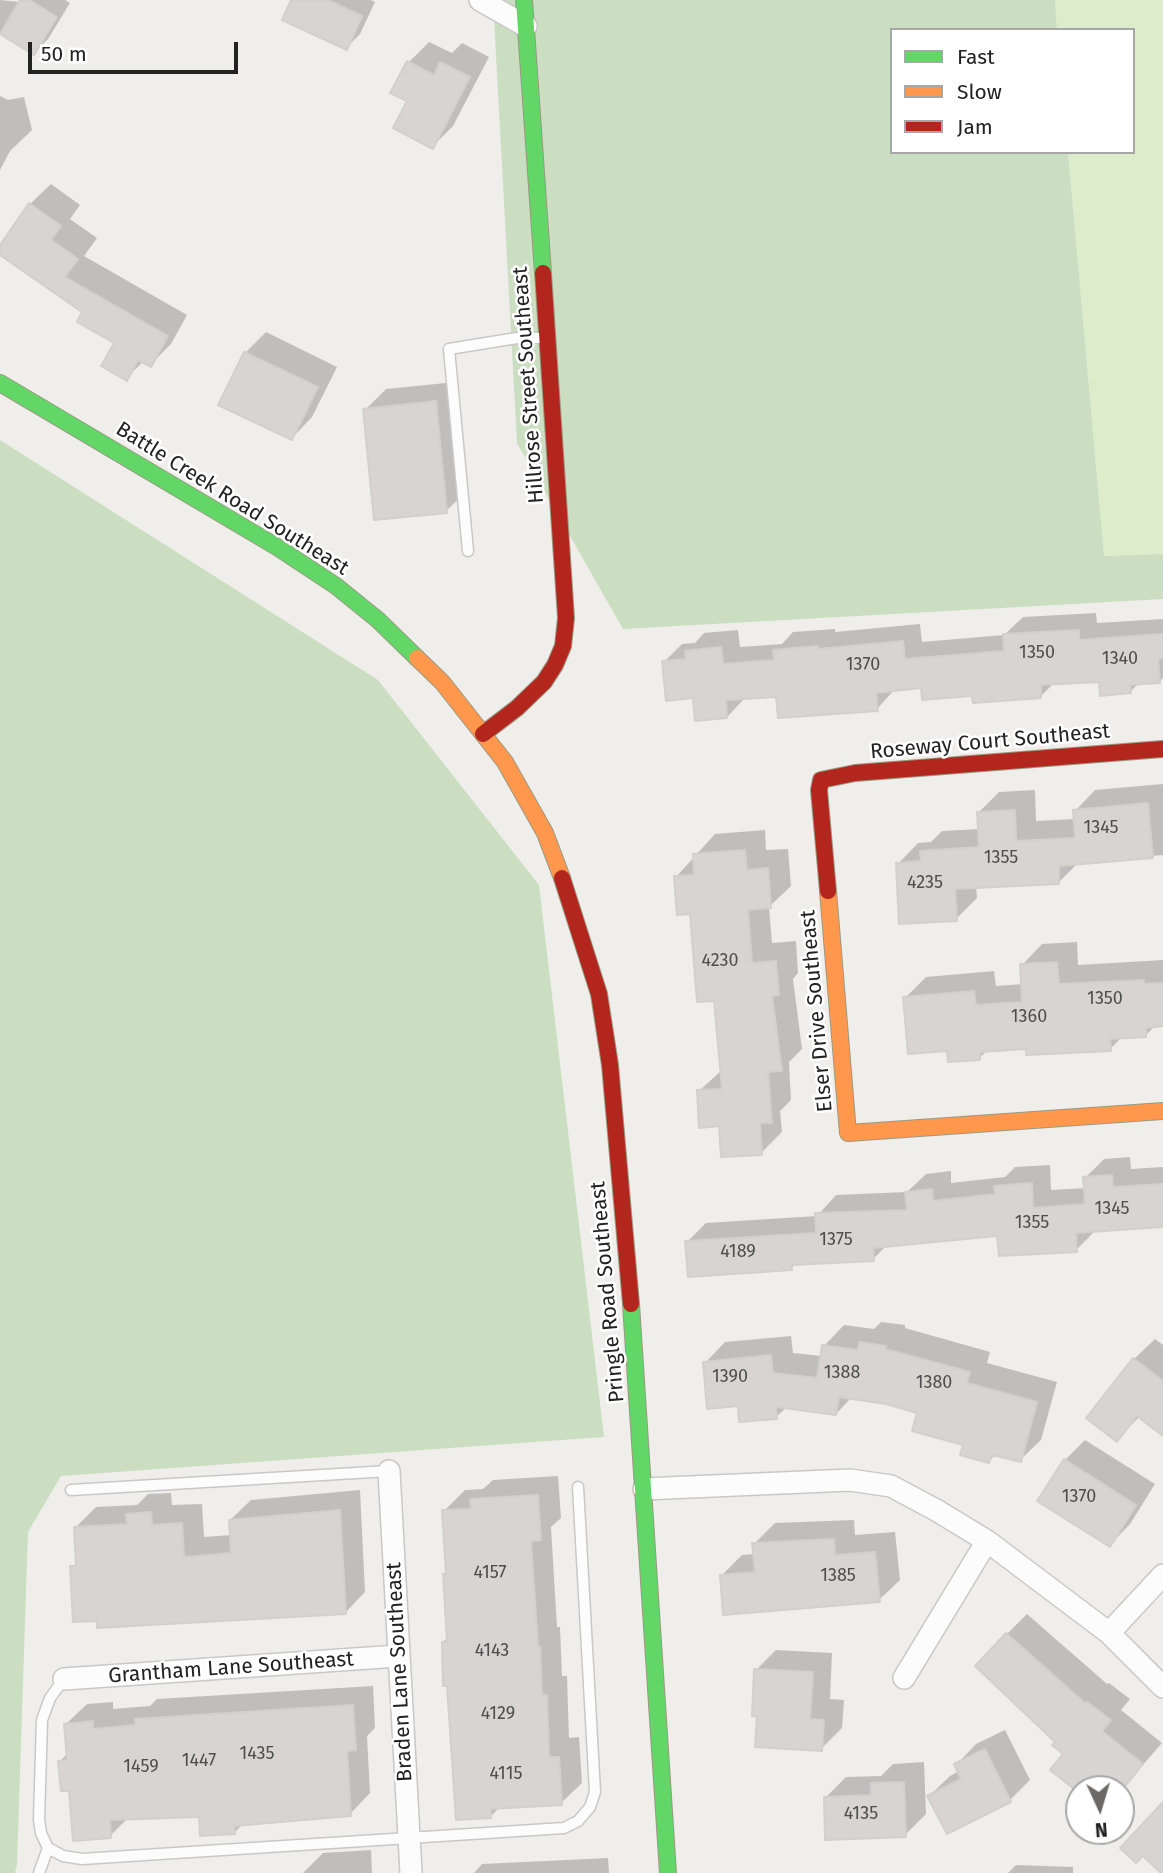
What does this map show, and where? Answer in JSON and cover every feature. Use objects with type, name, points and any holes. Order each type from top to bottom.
[{"type":"street","points":[[480,0],[526,26]]},
{"type":"street","name":"Hillrose Street Southeast","points":[[483,734],[544,682],[563,646],[566,618],[524,0]]},
{"type":"street","name":"Battle Creek Road Southeast","points":[[0,383],[277,547],[336,586],[419,658],[442,682],[483,734]]},
{"type":"street","name":"Pringle Road Southeast","points":[[483,734],[505,762],[545,832],[572,903],[599,994],[610,1065],[633,1325],[668,1873]]},
{"type":"street","name":"Roseway Court Southeast","points":[[821,780],[855,773],[1163,749]]},
{"type":"street","name":"Elser Drive Southeast","points":[[821,780],[819,790],[848,1133],[1163,1111]]},
{"type":"street","name":"Braden Lane Southeast","points":[[389,1471],[411,1873]]},
{"type":"street","points":[[644,1489],[850,1480],[891,1486],[987,1541],[1109,1633],[1163,1687]]},
{"type":"street","points":[[904,1678],[987,1541]]},
{"type":"street","points":[[1109,1633],[1163,1575]]},
{"type":"street","name":"Grantham Lane Southeast","points":[[64,1679],[398,1657]]},
{"type":"lane","points":[[468,551],[449,349],[517,338],[547,338]]},
{"type":"lane","points":[[71,1490],[389,1471]]},
{"type":"lane","points":[[64,1679],[50,1698],[42,1720],[39,1821],[48,1848],[63,1856],[82,1859],[564,1828],[578,1821],[590,1807],[595,1792],[578,1487]]},
{"type":"lane","points":[[39,1873],[48,1848]]},
{"type":"green space","points":[[493,0],[1055,0],[1057,28],[890,28],[890,154],[1068,154],[1104,556],[1163,554],[1163,599],[623,629],[517,443]]},
{"type":"green space","points":[[1055,0],[1163,0],[1163,554],[1104,556],[1068,154],[1135,154],[1135,28],[1057,28]]},
{"type":"green space","points":[[0,440],[378,680],[539,885],[604,1437],[61,1476],[28,1532],[15,1873],[0,1873]]},
{"type":"building","points":[[20,0],[29,0],[57,17],[34,55],[0,34]]},
{"type":"building","points":[[291,0],[328,0],[362,16],[347,50],[282,20]]},
{"type":"building","points":[[407,61],[434,75],[440,62],[470,77],[433,149],[393,128],[407,101],[390,93]]},
{"type":"building","points":[[29,203],[61,226],[51,240],[78,259],[65,277],[168,336],[151,367],[138,360],[127,381],[101,366],[114,343],[77,322],[82,312],[0,255],[0,245]]},
{"type":"building","points":[[244,352],[318,387],[292,440],[218,405]]},
{"type":"building","points":[[436,401],[447,513],[374,520],[363,409]]},
{"type":"building","points":[[1079,630],[1079,640],[1163,634],[1163,658],[1158,659],[1160,683],[1130,685],[1131,693],[1100,696],[1099,682],[1041,685],[1041,698],[973,703],[972,696],[922,700],[921,688],[876,693],[878,711],[778,718],[776,697],[726,700],[727,718],[695,721],[693,698],[666,701],[662,661],[686,659],[685,651],[721,647],[723,664],[774,660],[773,650],[818,646],[818,649],[903,641],[905,659],[1004,651],[1003,634]]},
{"type":"building","points":[[1148,803],[1153,858],[1059,866],[1059,884],[955,889],[957,921],[899,924],[896,863],[921,861],[920,851],[979,847],[977,812],[1015,810],[1016,841],[1075,838],[1073,810]]},
{"type":"building","points":[[745,850],[747,870],[768,868],[771,908],[748,910],[752,963],[776,961],[779,995],[772,996],[782,1071],[768,1072],[772,1123],[760,1123],[762,1155],[721,1157],[719,1126],[699,1128],[697,1090],[722,1089],[714,1001],[697,1002],[690,914],[677,915],[674,876],[694,875],[693,854]]},
{"type":"building","points":[[1057,962],[1059,984],[1144,980],[1144,984],[1163,983],[1163,1026],[1146,1028],[1146,1037],[1110,1039],[1111,1051],[1026,1055],[1026,1049],[980,1052],[980,1060],[948,1062],[947,1051],[908,1054],[903,997],[974,991],[976,1005],[1022,1002],[1020,964]]},
{"type":"building","points":[[1112,1175],[1113,1187],[1163,1184],[1163,1227],[1076,1233],[1077,1252],[999,1256],[997,1236],[873,1248],[874,1261],[791,1265],[792,1270],[688,1277],[685,1241],[816,1233],[815,1213],[907,1210],[905,1192],[932,1189],[933,1201],[995,1194],[994,1186],[1032,1183],[1033,1208],[1085,1204],[1083,1177]]},
{"type":"building","points":[[859,1342],[886,1346],[885,1349],[970,1372],[967,1383],[1037,1402],[1021,1462],[992,1455],[989,1463],[960,1455],[963,1445],[912,1431],[917,1413],[886,1404],[839,1397],[836,1415],[776,1407],[777,1419],[739,1422],[738,1406],[707,1409],[703,1362],[771,1355],[773,1373],[817,1378],[822,1345],[858,1350]]},
{"type":"building","points":[[1133,1358],[1163,1381],[1163,1436],[1137,1416],[1117,1442],[1086,1418]]},
{"type":"building","points":[[1064,1459],[1136,1505],[1110,1547],[1037,1501]]},
{"type":"building","points":[[538,1495],[541,1540],[531,1541],[538,1647],[542,1695],[547,1695],[549,1757],[559,1757],[562,1805],[491,1809],[491,1818],[456,1820],[447,1686],[443,1686],[442,1642],[447,1642],[442,1510],[471,1509],[470,1499]]},
{"type":"building","points":[[340,1510],[346,1614],[97,1628],[97,1621],[73,1622],[70,1566],[76,1566],[74,1527],[127,1524],[126,1514],[151,1512],[152,1525],[182,1523],[184,1557],[231,1553],[229,1520]]},
{"type":"building","points":[[834,1539],[835,1555],[875,1552],[880,1602],[723,1615],[720,1575],[755,1572],[752,1543]]},
{"type":"building","points":[[1006,1633],[1086,1704],[1087,1702],[1111,1720],[1102,1731],[1143,1764],[1134,1775],[1065,1775],[1065,1782],[1050,1770],[1063,1754],[1052,1745],[1055,1742],[975,1666]]},
{"type":"building","points":[[754,1669],[813,1672],[810,1719],[824,1720],[822,1751],[755,1747],[757,1717],[752,1716]]},
{"type":"building","points":[[353,1705],[356,1750],[347,1751],[351,1816],[234,1826],[235,1834],[200,1836],[199,1817],[110,1820],[111,1838],[73,1841],[69,1791],[61,1791],[58,1761],[67,1760],[64,1724],[93,1721],[93,1729],[135,1725],[135,1719]]},
{"type":"building","points":[[985,1749],[1011,1802],[947,1834],[927,1796],[961,1779],[954,1764]]},
{"type":"building","points":[[904,1782],[906,1837],[825,1840],[824,1797],[871,1795],[871,1783]]},
{"type":"building","points":[[1163,1802],[1163,1873],[1143,1856],[1136,1863],[1120,1848],[1123,1845],[1135,1845],[1135,1832]]},
{"type":"traffic: fast","points":[[524,0],[543,273]]},
{"type":"traffic: fast","points":[[0,383],[277,547],[336,586],[378,620],[417,658]]},
{"type":"traffic: fast","points":[[631,1304],[668,1873]]},
{"type":"traffic: slow","points":[[417,658],[442,682],[505,762],[545,833],[562,878]]},
{"type":"traffic: slow","points":[[828,891],[848,1133],[1163,1111]]},
{"type":"traffic: jam","points":[[483,734],[517,708],[544,682],[563,646],[566,618],[543,273]]},
{"type":"traffic: jam","points":[[828,891],[819,790],[821,780],[855,773],[1163,749]]},
{"type":"traffic: jam","points":[[562,878],[599,994],[610,1065],[631,1304]]}]
